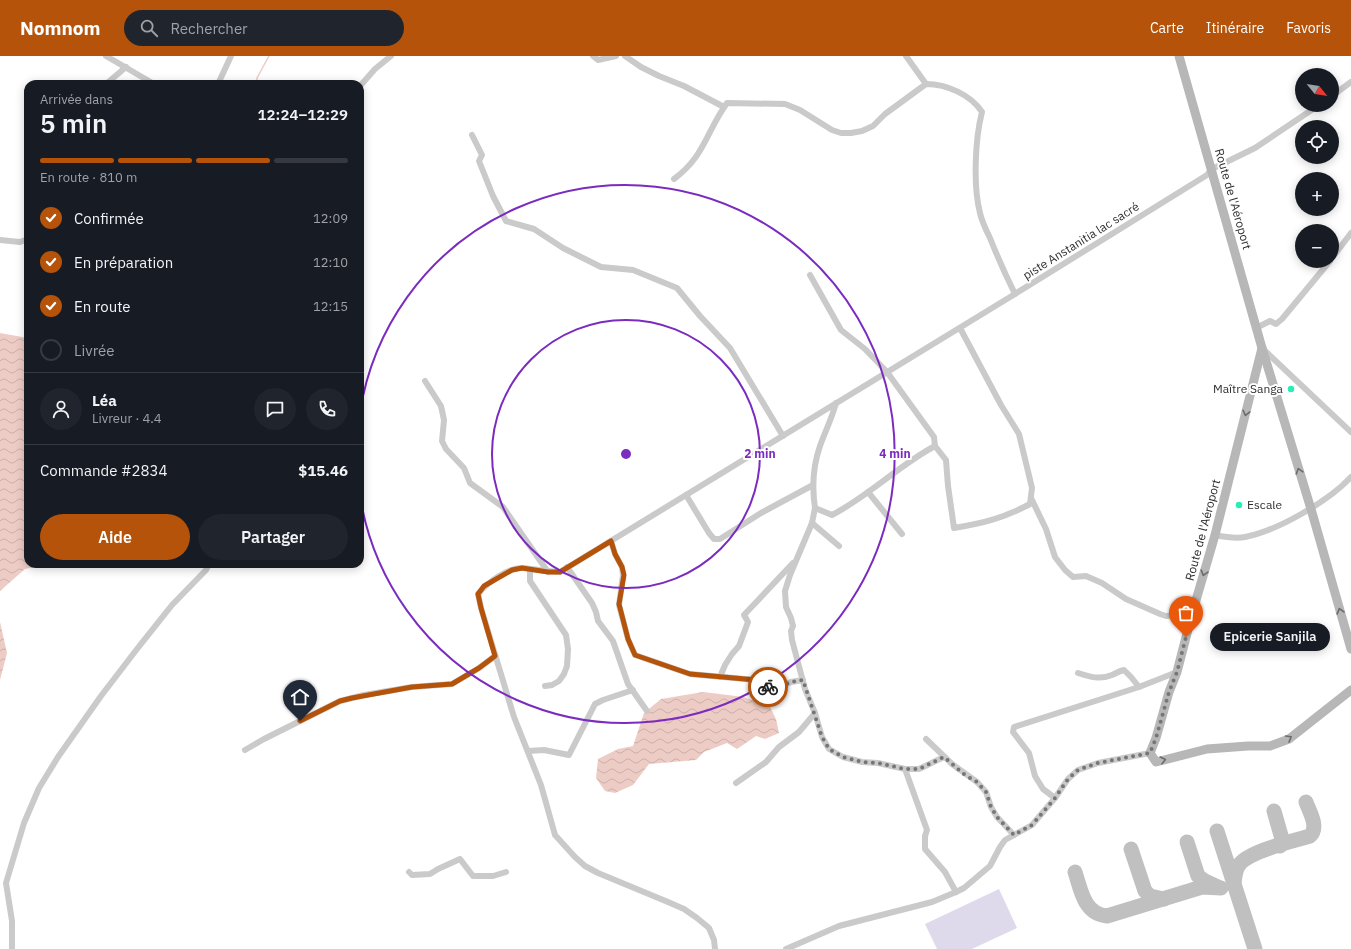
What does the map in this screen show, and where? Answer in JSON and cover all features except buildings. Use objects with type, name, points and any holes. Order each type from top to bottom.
[{"type":"main road","name":"Route de l'Aéroport","points":[[1179,56],[1256,328],[1311,509],[1351,649]]},
{"type":"main road","name":"Route de l'Aéroport","points":[[1150,753],[1156,738],[1169,692],[1177,672],[1215,535],[1262,348]]},
{"type":"main road","points":[[1150,753],[1156,762],[1207,749],[1270,746],[1289,740],[1351,690]]},
{"type":"street","points":[[106,56],[147,80]]},
{"type":"street","points":[[118,56],[124,66]]},
{"type":"street","points":[[220,80],[231,56]]},
{"type":"street","points":[[364,81],[375,69],[391,56]]},
{"type":"street","points":[[593,56],[598,60],[616,56]]},
{"type":"street","points":[[625,56],[658,76],[684,86],[724,108]]},
{"type":"street","points":[[906,56],[926,84]]},
{"type":"street","points":[[110,80],[124,66]]},
{"type":"street","points":[[1339,91],[1351,82]]},
{"type":"street","points":[[674,179],[691,165],[698,155],[718,116],[727,103],[786,104],[800,110],[832,130],[841,133],[851,133],[862,131],[873,126],[884,114],[926,84],[944,86],[968,98],[982,112],[979,125],[977,162],[977,190],[980,212],[996,256],[1015,294]]},
{"type":"street","name":"piste Anstanitia lac sacré","points":[[548,572],[560,572],[960,328],[1207,175],[1212,170],[1255,148],[1308,112]]},
{"type":"street","points":[[472,135],[482,155],[479,161],[493,196],[506,220],[534,229],[563,248],[601,267],[633,270],[677,288],[700,316],[730,348],[783,436]]},
{"type":"street","points":[[1339,249],[1351,233]]},
{"type":"street","points":[[0,240],[20,242],[24,240]]},
{"type":"street","points":[[1256,328],[1270,321],[1276,324],[1282,319],[1324,268]]},
{"type":"street","points":[[810,275],[841,330],[864,349],[887,372],[934,437],[935,446],[946,460],[954,528],[984,523],[1013,513],[1030,504],[1032,488],[1019,434],[1001,405],[960,328]]},
{"type":"street","points":[[1262,348],[1351,432]]},
{"type":"street","points":[[425,381],[441,406],[444,420],[442,441],[446,449],[464,468],[470,483],[503,507],[548,572]]},
{"type":"street","points":[[836,403],[815,465],[812,493],[814,508],[812,524],[790,575],[786,591],[786,607],[793,626],[791,630],[792,640],[805,689],[815,713],[822,737],[829,749],[843,757],[862,762],[878,763],[905,769],[919,769],[944,757]]},
{"type":"street","points":[[814,508],[832,515],[844,509],[880,482],[935,446]]},
{"type":"street","points":[[1215,535],[1234,538],[1246,537],[1288,521],[1311,509],[1339,489],[1351,477]]},
{"type":"street","points":[[686,495],[714,539],[720,538],[761,513],[813,485]]},
{"type":"street","points":[[868,492],[902,534]]},
{"type":"street","points":[[1031,498],[1046,529],[1055,557],[1065,570],[1073,577],[1086,576],[1126,599],[1166,616],[1192,614]]},
{"type":"street","points":[[812,524],[839,546]]},
{"type":"street","points":[[611,541],[624,575],[619,604],[628,639],[635,655],[690,674],[756,680],[772,690],[791,682],[803,680]]},
{"type":"street","points":[[720,677],[725,664],[740,646],[746,631],[748,622],[744,615],[797,559]]},
{"type":"street","points":[[567,567],[594,608],[598,621],[613,641],[628,684],[647,711]]},
{"type":"street","points":[[12,949],[12,921],[6,883],[24,823],[39,788],[58,757],[132,655],[172,605],[207,568]]},
{"type":"street","points":[[548,572],[522,568],[512,570],[484,586],[478,594],[514,717],[541,785],[555,835],[585,866],[684,910],[709,928],[714,940],[715,949]]},
{"type":"street","points":[[530,569],[530,581],[566,635],[568,649],[567,666],[564,674],[559,681],[552,685],[545,686]]},
{"type":"street","points":[[245,750],[264,738],[340,701],[364,695],[412,687],[452,684],[479,668],[495,656]]},
{"type":"street","points":[[1078,673],[1090,677],[1103,678],[1124,670],[1139,687]]},
{"type":"street","points":[[1055,798],[1043,789],[1030,762],[1029,753],[1013,732],[1014,727],[1139,687],[1177,672]]},
{"type":"street","points":[[528,751],[544,750],[569,755],[595,704],[633,690]]},
{"type":"street","points":[[736,784],[766,762],[779,747],[799,732],[815,713]]},
{"type":"street","points":[[926,739],[965,775],[977,782],[986,792],[991,807],[997,817],[1014,835]]},
{"type":"street","points":[[786,949],[839,926],[932,902],[956,892],[984,871],[994,860],[1005,840],[1032,825],[1055,798],[1068,779],[1078,770],[1098,763],[1150,753]]},
{"type":"street","points":[[905,769],[926,830],[925,849],[945,872],[956,892]]},
{"type":"street","points":[[409,872],[412,875],[430,874],[460,859],[473,876],[493,876],[506,872]]},
{"type":"shaded area","points":[[999,889],[1017,928],[972,949],[937,949],[925,924]]},
{"type":"water","points":[[0,333],[24,337],[24,568],[30,568],[25,569],[0,591]]},
{"type":"water","points":[[0,622],[7,653],[0,680]]},
{"type":"water","points":[[703,692],[744,697],[770,707],[776,719],[779,733],[765,739],[756,736],[737,749],[727,743],[704,752],[696,760],[649,764],[633,785],[615,793],[605,791],[596,778],[598,759],[618,749],[633,746],[644,713],[661,699]]},
{"type":"waterway","points":[[257,80],[269,56]]},
{"type":"taxiway","points":[[1234,883],[1235,874],[1239,865],[1252,855],[1310,836],[1313,832],[1314,824],[1306,802]]},
{"type":"taxiway","points":[[1274,811],[1282,839],[1280,846]]},
{"type":"taxiway","points":[[1217,831],[1255,949]]},
{"type":"taxiway","points":[[1187,842],[1198,876],[1218,887]]},
{"type":"taxiway","points":[[1131,849],[1145,891],[1150,896],[1164,899]]},
{"type":"taxiway","points":[[1075,872],[1088,906],[1093,911],[1107,916],[1202,887],[1221,888]]},
{"type":"way so far","points":[[768,687],[772,690],[791,682],[803,680],[822,737],[829,749],[843,757],[862,762],[878,763],[905,769],[919,769],[944,757],[965,775],[977,782],[986,792],[991,807],[997,817],[1014,835],[1032,825],[1055,798],[1068,779],[1078,770],[1098,763],[1150,753],[1156,738],[1169,692],[1177,672],[1186,637]]},
{"type":"place","name":"Maître Sanga","points":[[1291,389]]},
{"type":"place","name":"Escale","points":[[1239,505]]},
{"type":"place","name":"Epicerie Sanjila","points":[[1186,637]]},
{"type":"route","points":[[300,721],[340,701],[364,695],[412,687],[452,684],[479,668],[495,656],[478,594],[484,586],[512,570],[522,568],[548,572],[560,572],[611,541],[624,575],[619,604],[628,639],[635,655],[690,674],[756,680],[768,687]]}]
